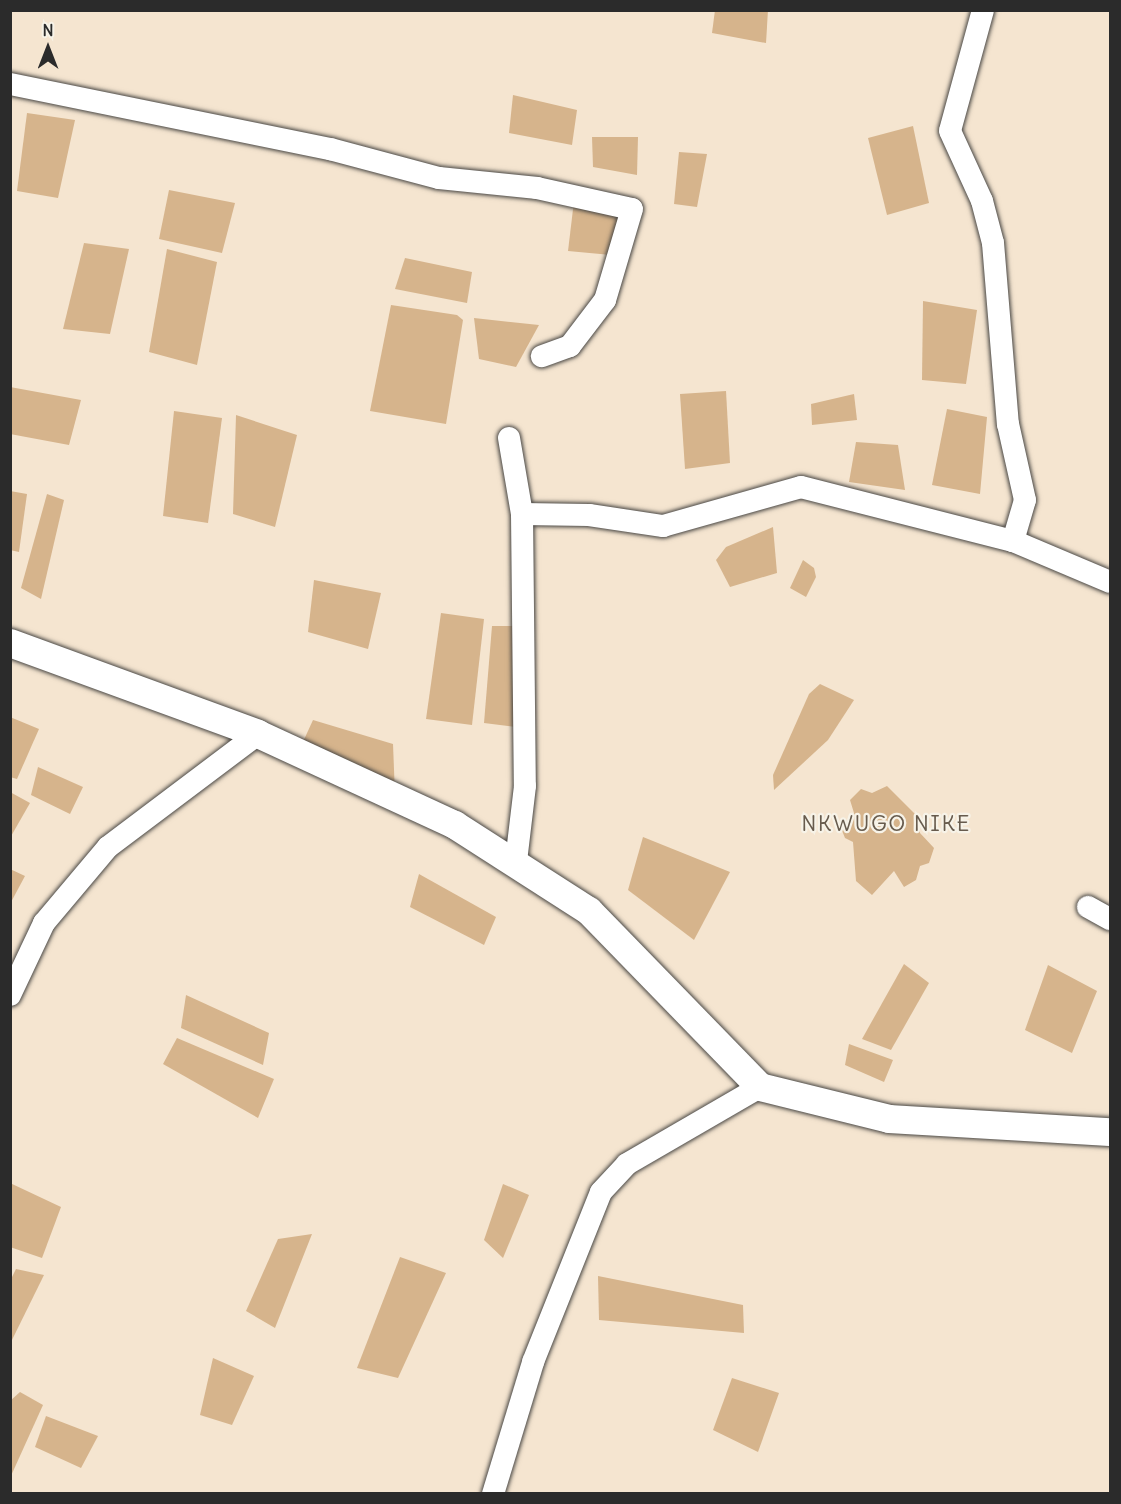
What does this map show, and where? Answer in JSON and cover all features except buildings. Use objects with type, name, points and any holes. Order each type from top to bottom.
[{"type":"street","points":[[983,10],[950,131],[982,201],[993,243],[1008,424],[1025,500],[1013,542]]},
{"type":"street","points":[[10,84],[330,149],[439,178],[537,188],[632,209],[605,300],[570,346],[543,356]]},
{"type":"street","points":[[509,438],[522,514],[525,786],[516,862]]},
{"type":"street","points":[[522,514],[589,515],[663,526],[801,487],[1013,542],[1110,582]]},
{"type":"street","points":[[10,643],[258,734],[395,795],[516,862],[589,911],[760,1087],[889,1119],[1110,1132]]},
{"type":"street","points":[[10,995],[44,923],[108,847],[258,734]]},
{"type":"street","points":[[1088,907],[1110,919]]},
{"type":"street","points":[[493,1494],[533,1362],[601,1192],[627,1164],[760,1087]]},
{"type":"district","name":"NKWUGO NIKE","points":[[886,824]]}]
